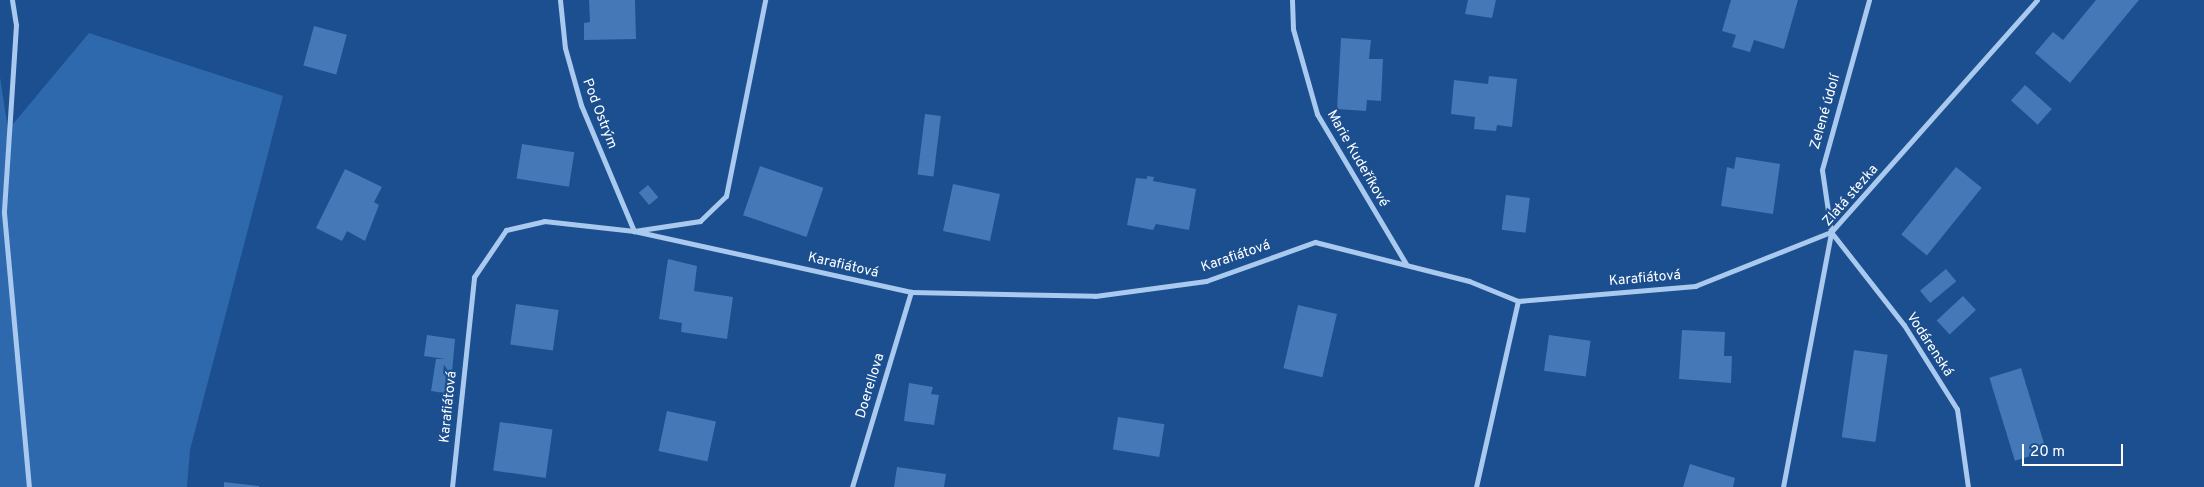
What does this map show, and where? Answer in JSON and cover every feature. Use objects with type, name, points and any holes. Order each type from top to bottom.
[{"type":"street","points":[[12,0],[16,25],[4,213],[29,487]]},
{"type":"street","name":"Pod Ostrým","points":[[560,0],[565,48],[581,105],[634,231]]},
{"type":"street","name":"Karafiátová","points":[[634,231],[700,221],[726,196],[765,0]]},
{"type":"street","name":"Marie Kudeříkové","points":[[1292,0],[1292,29],[1317,114],[1406,264]]},
{"type":"street","name":"Zelené údolí","points":[[1831,232],[1822,170],[1869,0]]},
{"type":"street","name":"Zlatá stezka","points":[[1783,487],[1831,232],[2037,0]]},
{"type":"street","name":"Karafiátová","points":[[452,487],[474,277],[506,230],[544,221],[634,231],[911,292],[1095,296],[1206,281],[1315,242],[1469,281],[1518,302],[1695,286],[1831,232]]},
{"type":"street","name":"Vodárenská","points":[[1831,232],[1904,325],[1957,409],[1968,487]]},
{"type":"street","name":"Doerellova","points":[[852,487],[911,292]]},
{"type":"street","points":[[1476,487],[1518,302]]},
{"type":"shaded area","points":[[89,33],[283,96],[190,450],[187,487],[0,487],[0,77],[8,130]]},
{"type":"building","points":[[589,0],[635,0],[636,39],[584,40],[584,23],[590,22]]},
{"type":"building","points":[[1468,0],[1496,0],[1492,18],[1465,14]]},
{"type":"building","points":[[1731,0],[1798,0],[1784,49],[1754,40],[1750,52],[1732,47],[1736,35],[1722,31]]},
{"type":"building","points":[[2096,0],[2139,0],[2070,83],[2035,53],[2053,32],[2063,40]]},
{"type":"building","points":[[314,26],[347,35],[336,74],[303,66]]},
{"type":"building","points":[[1341,38],[1371,40],[1369,59],[1383,59],[1381,101],[1367,100],[1366,111],[1337,109]]},
{"type":"building","points":[[1489,76],[1517,79],[1512,127],[1497,125],[1496,131],[1474,129],[1475,117],[1451,114],[1454,80],[1488,84]]},
{"type":"building","points":[[2025,85],[2052,109],[2038,125],[2011,101]]},
{"type":"building","points":[[925,114],[941,116],[933,176],[918,175]]},
{"type":"building","points":[[522,144],[574,152],[569,187],[517,179]]},
{"type":"building","points":[[1736,157],[1780,164],[1773,214],[1721,206],[1727,167],[1734,169]]},
{"type":"building","points":[[760,166],[823,188],[806,237],[743,215]]},
{"type":"building","points":[[1956,167],[1982,188],[1927,255],[1901,235]]},
{"type":"building","points":[[345,169],[382,187],[374,202],[379,205],[365,241],[347,231],[342,241],[316,228]]},
{"type":"building","points":[[1147,176],[1154,177],[1153,181],[1196,189],[1189,230],[1156,224],[1153,230],[1127,225],[1136,178],[1147,179]]},
{"type":"building","points":[[953,184],[1000,194],[990,241],[943,231]]},
{"type":"building","points":[[648,185],[658,197],[649,205],[639,193]]},
{"type":"building","points":[[1506,195],[1530,198],[1526,233],[1502,230]]},
{"type":"building","points":[[668,259],[697,266],[694,291],[733,297],[727,339],[681,332],[682,323],[659,319]]},
{"type":"building","points":[[1946,269],[1956,281],[1930,303],[1920,291]]},
{"type":"building","points":[[1963,296],[1976,310],[1950,334],[1937,321]]},
{"type":"building","points":[[516,304],[559,310],[553,351],[510,345]]},
{"type":"building","points":[[1298,305],[1337,314],[1322,377],[1283,368]]},
{"type":"building","points":[[1682,330],[1725,332],[1724,356],[1732,356],[1731,383],[1679,379]]},
{"type":"building","points":[[427,335],[455,339],[450,394],[431,391],[436,359],[445,359],[424,356]]},
{"type":"building","points":[[1549,335],[1591,341],[1586,376],[1544,371]]},
{"type":"building","points":[[1854,350],[1888,355],[1875,442],[1842,437]]},
{"type":"building","points":[[2021,368],[2046,451],[2015,461],[1989,378]]},
{"type":"building","points":[[909,383],[933,387],[931,394],[939,395],[934,425],[904,421]]},
{"type":"building","points":[[667,411],[716,421],[707,461],[658,451]]},
{"type":"building","points":[[1118,417],[1164,424],[1159,457],[1113,450]]},
{"type":"building","points":[[500,422],[552,429],[546,478],[493,471]]},
{"type":"building","points":[[1690,464],[1735,478],[1733,487],[1683,487]]},
{"type":"building","points":[[897,467],[946,474],[944,487],[894,487]]},
{"type":"building","points":[[224,482],[259,486],[259,487],[224,487]]}]
